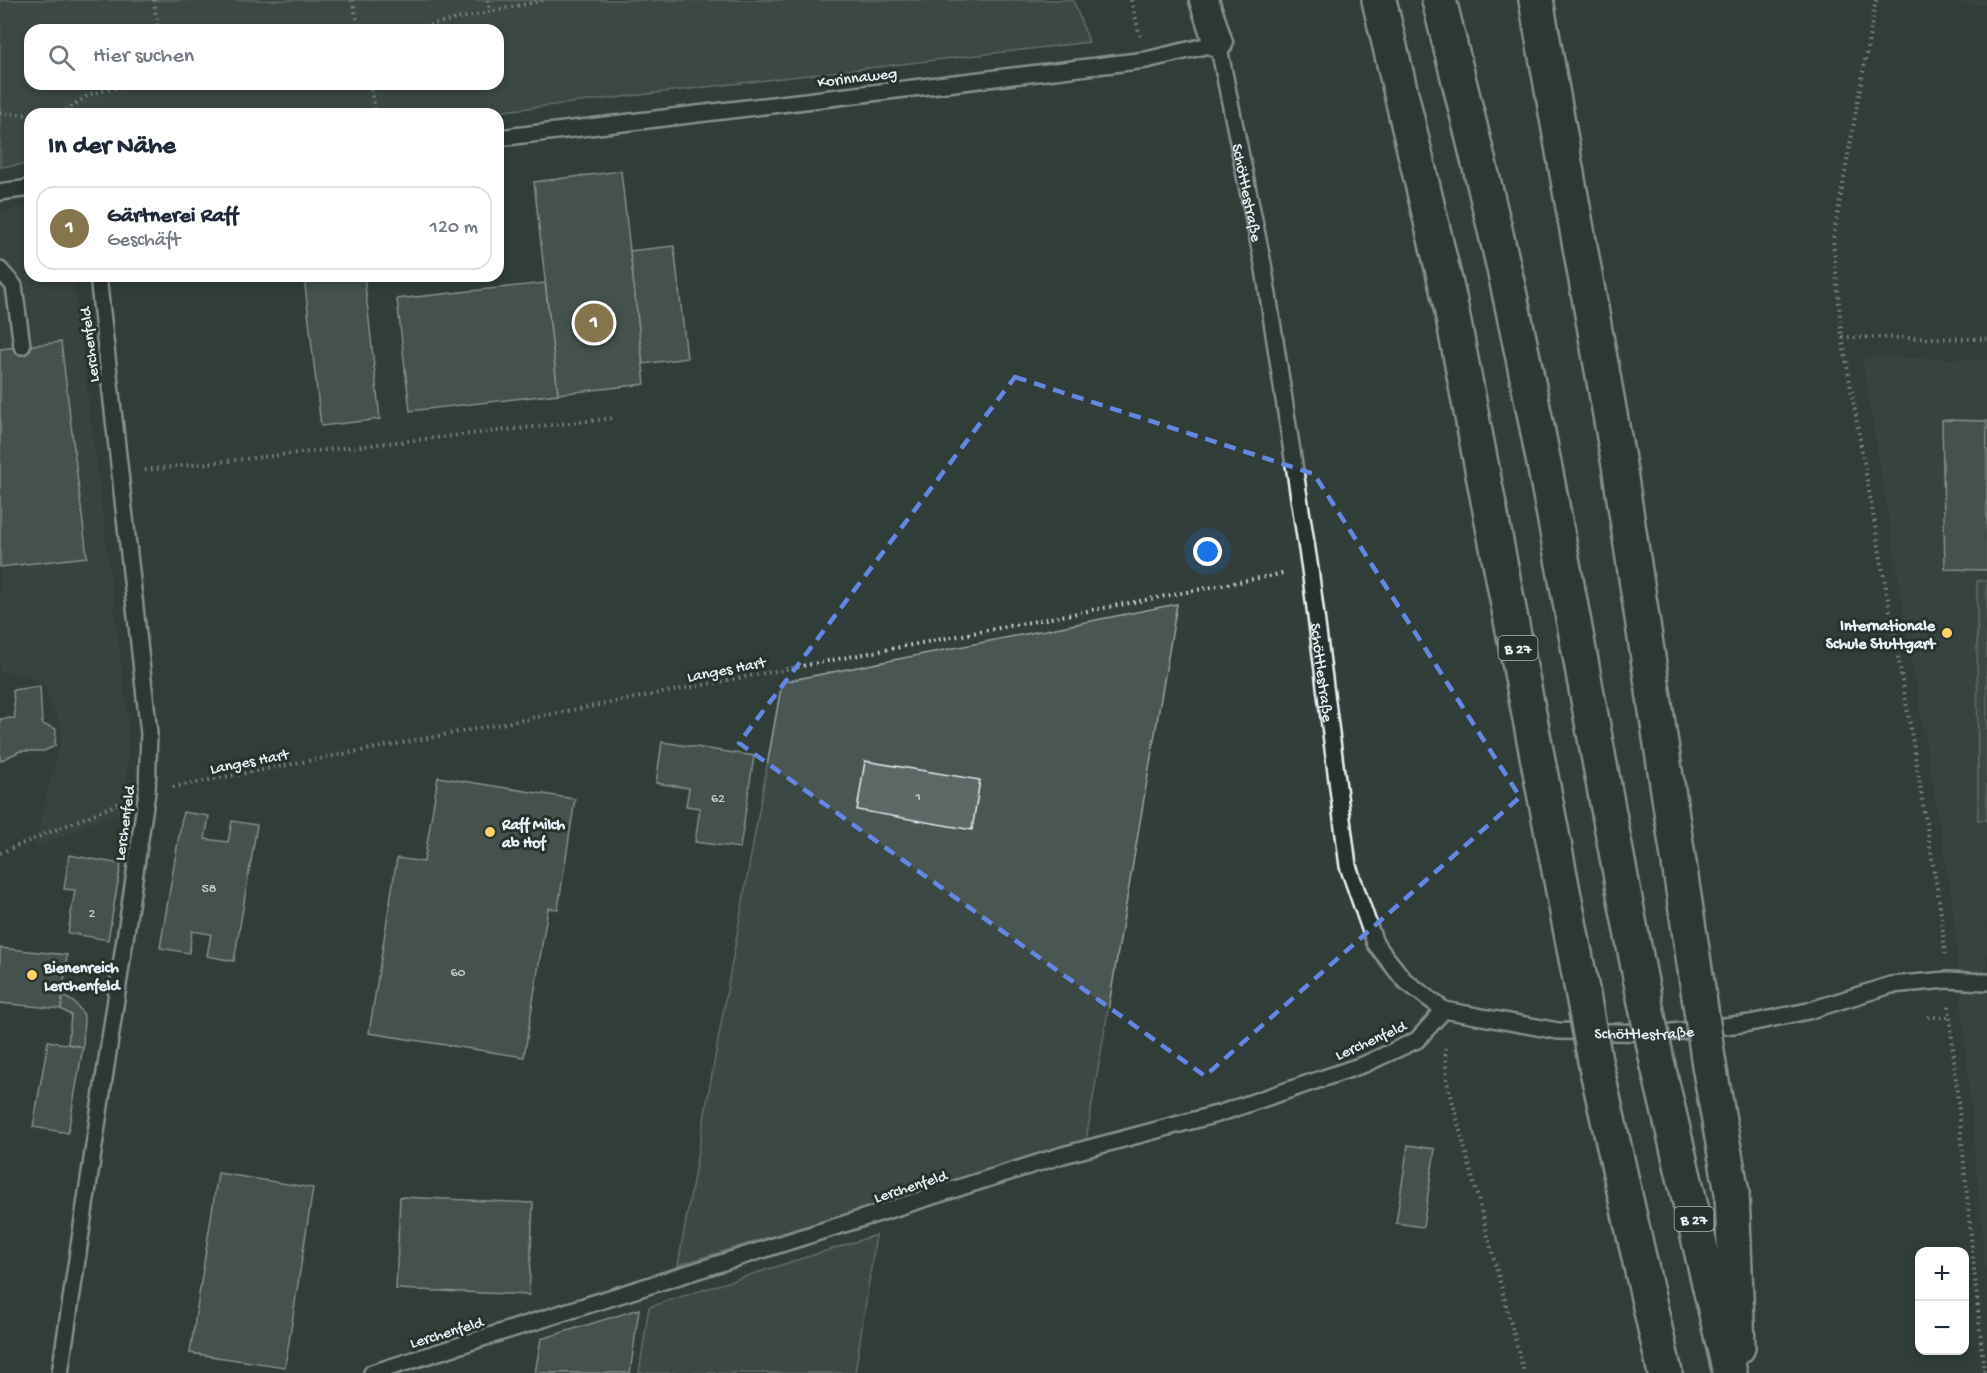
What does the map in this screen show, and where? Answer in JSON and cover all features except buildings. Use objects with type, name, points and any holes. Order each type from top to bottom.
[{"type":"highway","name":"B 27","points":[[1379,0],[1450,302],[1596,1066],[1665,1373]]},
{"type":"highway","name":"B 27","points":[[1439,0],[1507,281],[1576,628],[1604,796],[1658,1066],[1730,1373]]},
{"type":"highway","points":[[1536,0],[1619,465],[1709,1065],[1732,1193],[1740,1373]]},
{"type":"street","name":"Schöttlestraße","points":[[1204,0],[1218,43]]},
{"type":"lane","name":"Korinnaweg","points":[[504,137],[1146,60],[1218,43]]},
{"type":"lane","name":"Schöttlestraße","points":[[1218,43],[1264,269],[1310,569],[1348,866],[1375,943],[1404,980],[1444,1010],[1558,1031],[1664,1033],[1750,1023],[1808,1011],[1891,985],[1947,980],[1987,982]]},
{"type":"lane","points":[[0,192],[24,189]]},
{"type":"lane","points":[[0,270],[14,286],[22,346]]},
{"type":"lane","name":"Lerchenfeld","points":[[60,1373],[147,792],[149,734],[99,282]]},
{"type":"lane","name":"Lerchenfeld","points":[[372,1373],[1052,1159],[1221,1113],[1365,1064],[1417,1040],[1444,1010]]},
{"type":"path","points":[[154,0],[157,24]]},
{"type":"path","points":[[352,0],[358,24]]},
{"type":"path","points":[[488,0],[490,11]]},
{"type":"path","points":[[433,24],[544,0]]},
{"type":"path","points":[[1131,0],[1146,60]]},
{"type":"path","points":[[1876,0],[1833,239],[1842,337],[1941,913],[1984,1373]]},
{"type":"path","points":[[70,108],[90,94],[108,90]]},
{"type":"path","points":[[371,90],[375,108]]},
{"type":"path","points":[[0,113],[24,115]]},
{"type":"path","points":[[1842,337],[1987,339]]},
{"type":"path","points":[[121,473],[615,418]]},
{"type":"path","name":"Langes Hart","points":[[0,853],[147,792],[1310,569]]},
{"type":"path","points":[[1444,1010],[1446,1081],[1524,1373]]},
{"type":"path","points":[[1928,1017],[1950,1017]]},
{"type":"highlighted area","points":[[1015,377],[1314,474],[1520,797],[1205,1076],[739,743]]},
{"type":"shaded area","points":[[0,0],[1073,0],[1089,42],[504,111],[504,108],[24,108],[24,165],[0,167]]},
{"type":"shaded area","points":[[1987,0],[1987,5],[1918,1]]},
{"type":"shaded area","points":[[24,209],[24,282],[74,282],[129,727],[125,810],[34,848],[63,732],[43,681],[9,671],[0,672],[0,211]]},
{"type":"shaded area","name":"Internationale Schule Stuttgart","points":[[1862,357],[1987,360],[1987,1287],[1953,907]]},
{"type":"shaded area","points":[[1977,581],[1987,581],[1987,820],[1978,820]]},
{"type":"shaded area","points":[[1177,604],[1086,1140],[678,1265],[782,682]]},
{"type":"shaded area","points":[[876,1235],[855,1373],[639,1373],[649,1307]]},
{"type":"place","name":"Gärtnerei Raff","points":[[594,323]]},
{"type":"place","name":"Internationale Schule Stuttgart","points":[[1947,633]]},
{"type":"place","name":"Raff Milch ab Hof","points":[[490,832]]},
{"type":"place","name":"Bienenreich Lerchenfeld","points":[[32,975]]}]
